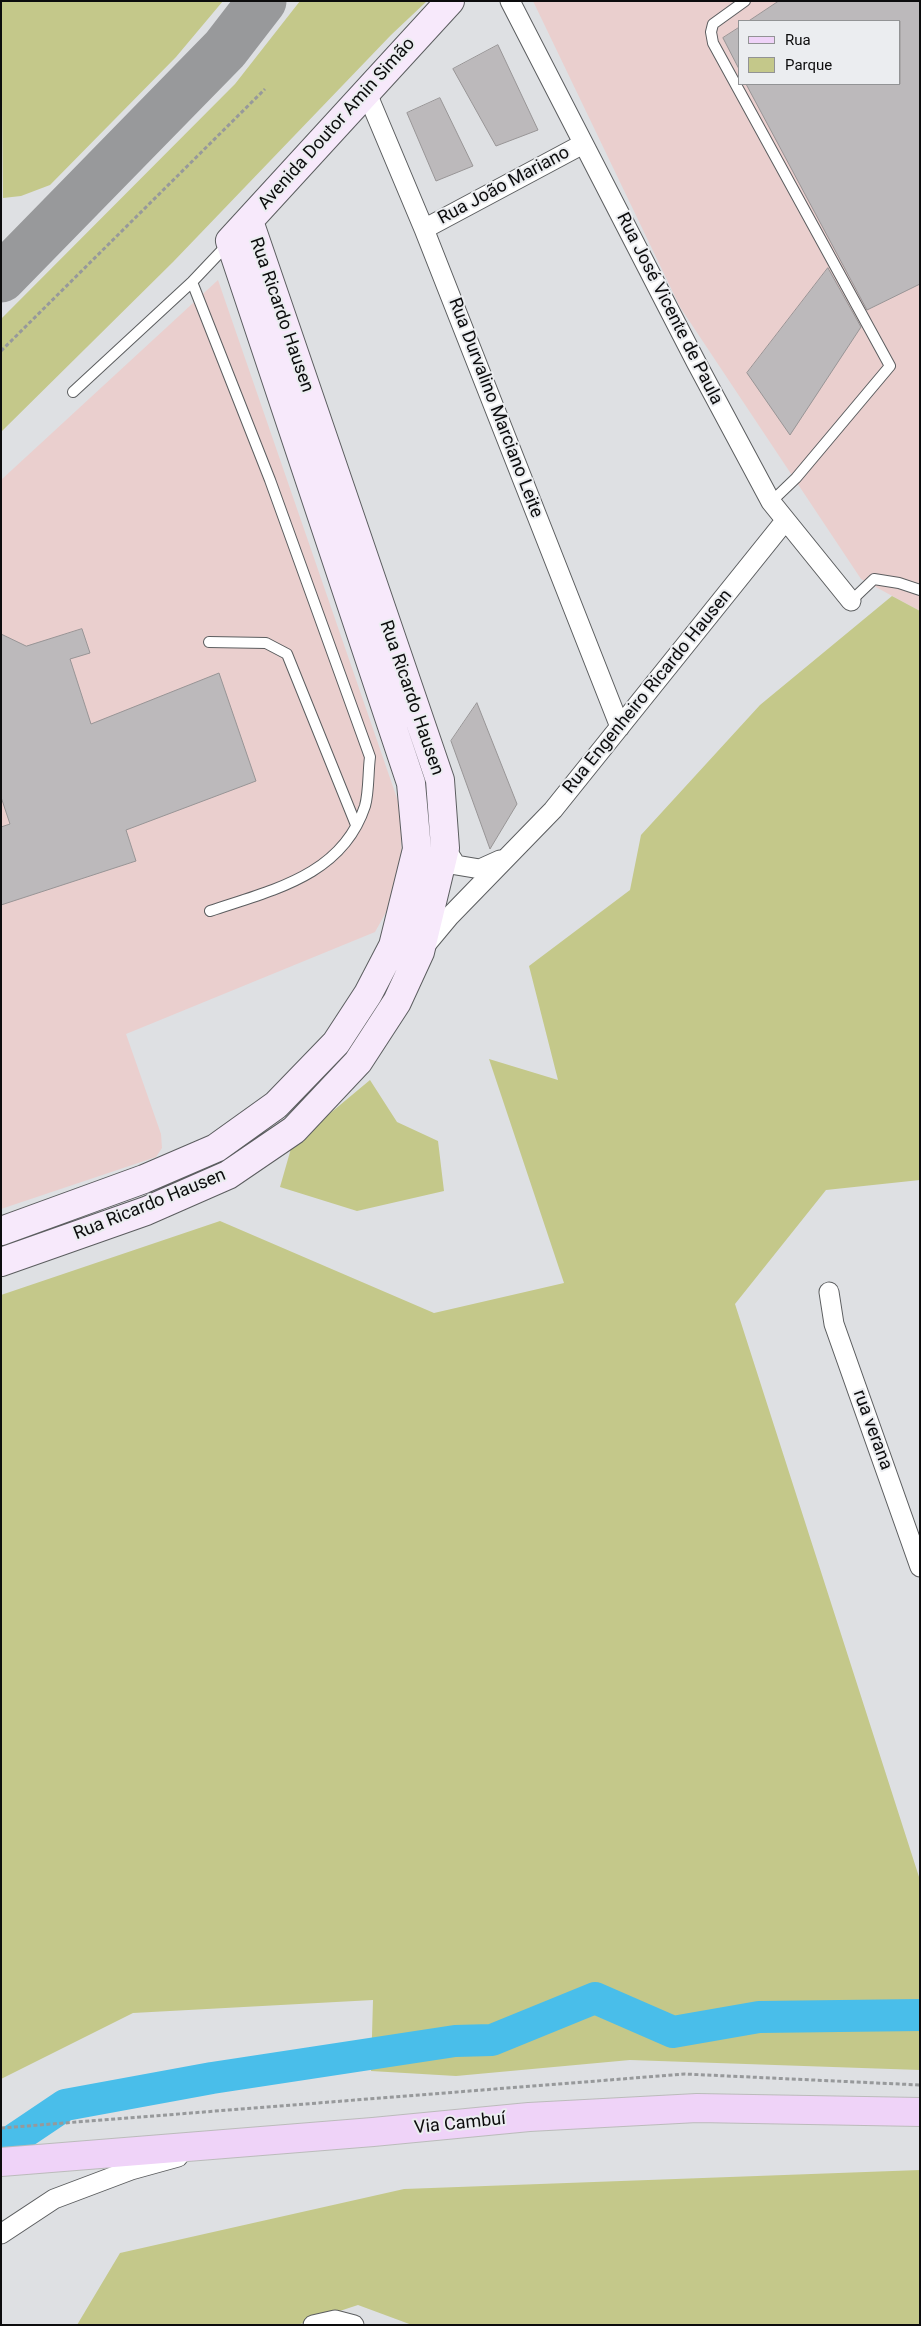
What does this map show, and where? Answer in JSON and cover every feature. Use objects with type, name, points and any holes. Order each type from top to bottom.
[{"type":"main road","name":"Via Cambuí","points":[[12,2161],[373,2132],[530,2117],[697,2108],[920,2112]]},
{"type":"street","name":"Avenida Doutor Amin Simão","points":[[230,241],[450,1]]},
{"type":"street","name":"Rua José Vicente de Paula","points":[[510,1],[770,502],[851,601]]},
{"type":"street","name":"Rua Durvalino Marciano Leite","points":[[366,91],[424,229],[620,727]]},
{"type":"street","name":"Rua João Mariano","points":[[424,229],[583,144]]},
{"type":"street","name":"Rua Ricardo Hausen","points":[[1,1262],[146,1211],[228,1175],[294,1130],[358,1062],[397,1002],[420,952],[445,848],[440,780],[249,221]]},
{"type":"street","name":"Rua Ricardo Hausen","points":[[1,1231],[144,1179],[216,1148],[276,1106],[336,1043],[368,994],[393,946],[417,849],[411,783],[230,241]]},
{"type":"street","name":"Rua Engenheiro Ricardo Hausen","points":[[420,952],[449,917],[553,810],[785,521]]},
{"type":"street","name":"Rua Engenheiro Ricardo Hausen","points":[[445,848],[456,865],[480,869],[506,858]]},
{"type":"street","name":"rua verana","points":[[829,1292],[834,1324],[920,1568]]},
{"type":"street","points":[[1,2234],[54,2199],[131,2170],[226,2144]]},
{"type":"street","points":[[313,2325],[335,2320],[354,2325]]},
{"type":"lane","points":[[745,1],[713,24],[711,32],[713,43],[890,366],[796,478],[770,502]]},
{"type":"lane","name":"Avenida Doutor Amin Simão","points":[[73,392],[192,282],[230,241]]},
{"type":"lane","points":[[192,282],[270,480],[370,757],[365,805],[356,825],[339,852],[300,880],[210,911]]},
{"type":"lane","points":[[851,601],[874,579],[900,583],[920,590]]},
{"type":"lane","points":[[209,642],[266,643],[287,654],[356,825]]},
{"type":"path","points":[[1,351],[265,89]]},
{"type":"path","points":[[1,2128],[685,2074],[920,2085]]},
{"type":"shaded area","points":[[533,1],[920,1],[920,611],[861,579],[680,307]]},
{"type":"shaded area","points":[[218,280],[400,807],[402,863],[395,896],[375,932],[126,1034],[161,1134],[162,1148],[156,1157],[1,1209],[1,480]]},
{"type":"green space","points":[[1,1],[223,1],[176,57],[50,185],[21,196],[3,198]]},
{"type":"green space","points":[[300,1],[427,1],[391,35],[173,262],[1,432],[1,319],[235,84]]},
{"type":"green space","points":[[892,596],[920,611],[920,1180],[826,1190],[735,1304],[920,1880],[920,2070],[630,2060],[456,2076],[371,2071],[373,2000],[133,2013],[1,2079],[1,1295],[220,1221],[434,1313],[564,1283],[489,1059],[558,1080],[529,966],[630,890],[641,835],[760,705]]},
{"type":"green space","points":[[370,1080],[397,1122],[438,1141],[444,1191],[357,1211],[280,1187],[292,1145]]},
{"type":"green space","points":[[920,2170],[920,2325],[412,2325],[358,2305],[297,2325],[77,2325],[120,2253],[404,2189]]},
{"type":"building","points":[[779,1],[920,1],[920,284],[867,310],[747,85],[901,85],[901,20],[750,20]]},
{"type":"building","points":[[738,28],[738,67],[723,38]]},
{"type":"building","points":[[498,45],[538,130],[496,146],[453,69]]},
{"type":"building","points":[[440,98],[473,166],[436,181],[407,113]]},
{"type":"building","points":[[828,268],[861,327],[790,435],[747,373]]},
{"type":"building","points":[[82,629],[90,653],[70,659],[91,724],[219,673],[256,781],[126,830],[136,861],[1,905],[1,827],[10,824],[1,797],[1,634],[26,646]]},
{"type":"building","points":[[477,703],[517,804],[490,849],[451,741]]},
{"type":"waterway","points":[[1,2148],[65,2105],[212,2078],[455,2041],[492,2040],[595,1998],[673,2032],[759,2017],[920,2015]]},
{"type":"taxiway","points":[[1,278],[225,49],[262,1]]}]
